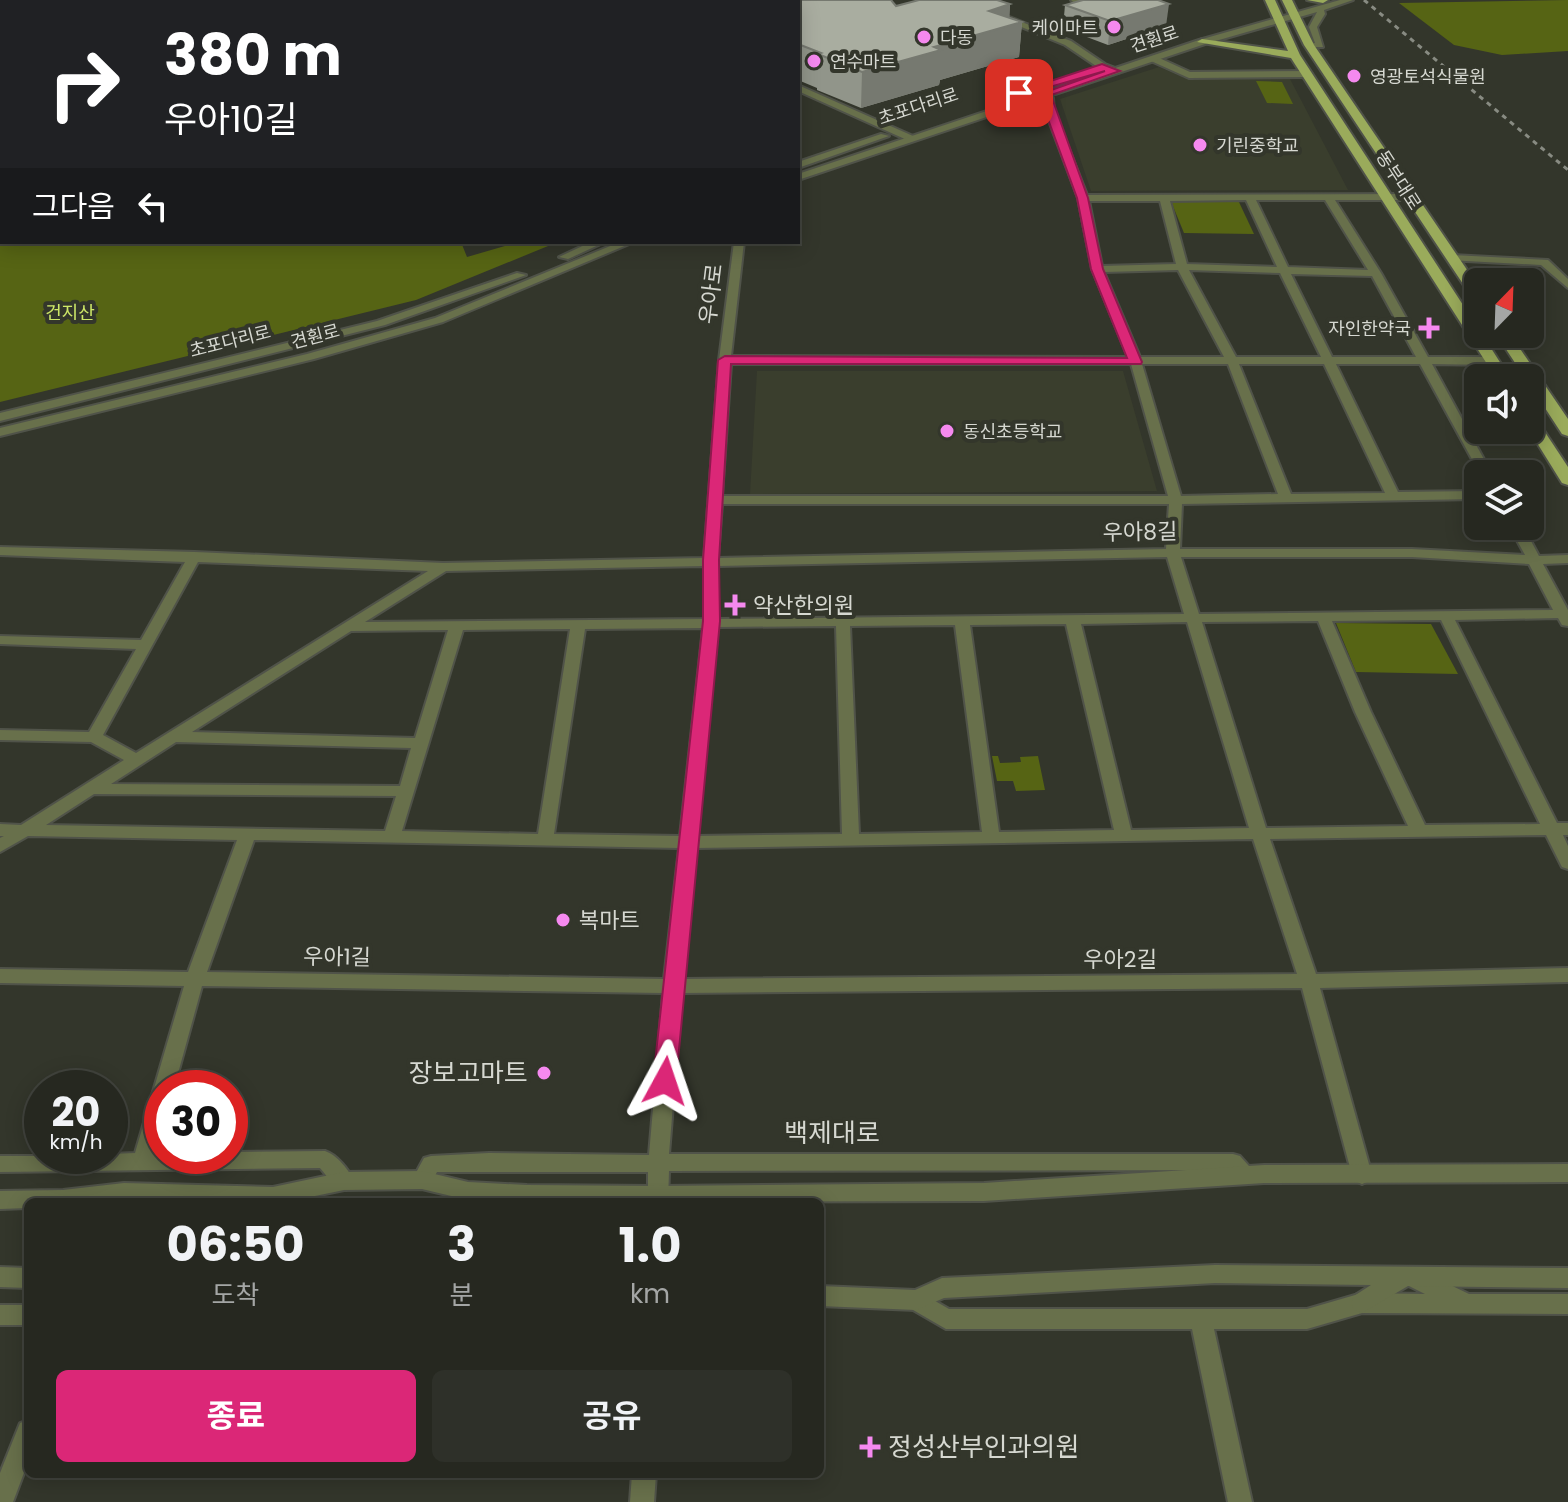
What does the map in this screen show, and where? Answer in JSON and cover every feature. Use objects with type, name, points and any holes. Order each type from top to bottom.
[{"type":"main road","name":"동부대로","points":[[1270,0],[1295,55],[1494,364]]},
{"type":"main road","points":[[1312,0],[1323,3]]},
{"type":"main road","name":"동부대로","points":[[1292,9],[1309,45],[1464,276]]},
{"type":"main road","points":[[1202,42],[1295,55]]},
{"type":"main road","points":[[1512,348],[1568,431]]},
{"type":"main road","points":[[1544,442],[1568,480]]},
{"type":"street","points":[[1039,30],[1090,14],[1075,0]]},
{"type":"street","points":[[1292,9],[1349,0]]},
{"type":"street","points":[[1309,45],[1320,45],[1313,27],[1323,3]]},
{"type":"street","name":"견훤로","points":[[800,176],[1278,17],[1292,9]]},
{"type":"street","points":[[986,11],[1068,43],[1115,71]]},
{"type":"street","name":"초포다리로","points":[[800,164],[1242,21],[1278,17]]},
{"type":"street","points":[[1154,59],[1189,75],[1308,74]]},
{"type":"street","points":[[800,89],[910,138]]},
{"type":"street","points":[[1042,95],[1049,98],[1050,111],[1083,198],[1097,269],[1136,362],[1155,424],[1176,500],[1173,553],[1259,834],[1309,981],[1362,1175]]},
{"type":"street","points":[[1019,103],[1050,111]]},
{"type":"street","points":[[1249,197],[1354,420],[1393,495]]},
{"type":"street","points":[[1083,198],[1413,197]]},
{"type":"street","points":[[1164,198],[1182,267],[1233,363],[1286,497]]},
{"type":"street","points":[[1329,198],[1376,273],[1479,460]]},
{"type":"street","name":"초포다리로","points":[[0,417],[381,323],[510,280],[595,244]]},
{"type":"street","name":"견훤로","points":[[0,432],[310,357],[439,320],[624,244]]},
{"type":"street","name":"우아로","points":[[658,1198],[673,986],[711,621],[711,560],[725,360],[739,244]]},
{"type":"street","points":[[1452,258],[1544,262],[1568,285]]},
{"type":"street","points":[[1097,269],[1182,267],[1376,273]]},
{"type":"street","points":[[725,360],[1492,361]]},
{"type":"street","points":[[715,500],[1176,500],[1464,495]]},
{"type":"street","points":[[350,627],[1191,616],[1565,618],[1525,540]]},
{"type":"street","name":"우아8길","points":[[0,551],[443,567],[1173,553],[1412,553],[1568,559]]},
{"type":"street","points":[[94,737],[195,556]]},
{"type":"street","points":[[0,846],[443,567]]},
{"type":"street","points":[[1446,616],[1494,713],[1560,829],[1568,863]]},
{"type":"street","points":[[1072,618],[1124,836]]},
{"type":"street","points":[[1324,618],[1363,712],[1419,831]]},
{"type":"street","points":[[962,620],[991,838]]},
{"type":"street","points":[[843,621],[844,715],[851,840]]},
{"type":"street","points":[[545,840],[578,625]]},
{"type":"street","points":[[392,837],[457,626]]},
{"type":"street","points":[[0,640],[147,645]]},
{"type":"street","points":[[0,735],[94,737],[138,761]]},
{"type":"street","points":[[176,737],[421,743]]},
{"type":"street","points":[[93,789],[407,791]]},
{"type":"street","points":[[0,830],[688,842],[1560,829]]},
{"type":"street","points":[[169,1070],[195,979],[247,835]]},
{"type":"street","name":"우아2길","points":[[673,986],[1309,981],[1568,975]]},
{"type":"street","name":"우아1길","points":[[0,976],[673,986]]},
{"type":"street","points":[[0,1164],[325,1159],[344,1181]]},
{"type":"street","name":"백제대로","points":[[422,1180],[431,1164],[491,1159],[658,1164],[776,1160],[1233,1162],[1247,1175]]},
{"type":"street","name":"백제대로","points":[[72,1198],[124,1192],[273,1196],[344,1181],[422,1180],[468,1191],[658,1198],[984,1192],[1130,1185],[1247,1175],[1568,1173]]},
{"type":"street","name":"백제대로","points":[[0,1200],[24,1200]]},
{"type":"street","points":[[824,1296],[916,1300],[942,1288],[1215,1274],[1568,1278]]},
{"type":"street","points":[[0,1277],[24,1278]]},
{"type":"street","points":[[916,1300],[946,1319],[1307,1319],[1362,1303],[1408,1277]]},
{"type":"street","points":[[1408,1277],[1468,1304]]},
{"type":"street","points":[[1362,1303],[1568,1304]]},
{"type":"street","points":[[0,1315],[24,1315]]},
{"type":"street","points":[[1201,1318],[1240,1502]]},
{"type":"street","points":[[1,1502],[24,1442]]},
{"type":"street","points":[[642,1502],[644,1478]]},
{"type":"shaded area","name":"기린중학교","points":[[1159,67],[1185,78],[1290,79],[1348,190],[1091,191],[1060,99]]},
{"type":"shaded area","name":"동신초등학교","points":[[757,371],[1123,371],[1157,491],[750,494]]},
{"type":"green space","points":[[1568,0],[1568,51],[1502,55],[1454,45],[1399,3]]},
{"type":"green space","points":[[1256,81],[1282,82],[1293,104],[1267,103]]},
{"type":"green space","points":[[1170,199],[1238,200],[1254,234],[1184,233]]},
{"type":"green space","name":"건지산","points":[[0,244],[462,244],[467,257],[512,244],[553,244],[416,300],[0,402]]},
{"type":"green space","points":[[1336,623],[1431,624],[1458,674],[1356,672]]},
{"type":"green space","points":[[992,756],[998,756],[1000,763],[1021,762],[1020,757],[1038,756],[1045,790],[1016,791],[1013,781],[997,781]]},
{"type":"building","points":[[800,0],[891,0],[896,6],[919,0],[997,0],[1010,4],[989,11],[1022,22],[934,47],[941,50],[862,72],[818,54],[821,53],[800,45]]},
{"type":"building","points":[[1083,0],[1158,0],[1169,4],[1110,21],[1065,5]]},
{"type":"railway","points":[[1364,0],[1568,170]]},
{"type":"place","name":"케이마트","points":[[1114,27]]},
{"type":"place","name":"다동","points":[[924,37]]},
{"type":"place","name":"연수마트","points":[[814,61]]},
{"type":"place","name":"영광토석식물원","points":[[1354,76]]},
{"type":"place","name":"기린중학교","points":[[1200,145]]},
{"type":"place","name":"자인한약국","points":[[1429,328]]},
{"type":"place","name":"동신초등학교","points":[[947,431]]},
{"type":"place","name":"약산한의원","points":[[735,605]]},
{"type":"place","name":"복마트","points":[[563,920]]},
{"type":"place","name":"장보고마트","points":[[544,1073]]},
{"type":"place","name":"정성산부인과의원","points":[[870,1447]]},
{"type":"route","points":[[665,1081],[711,621],[711,560],[725,360],[1136,362],[1097,269],[1083,198],[1050,111],[1049,98],[1042,95],[1115,71],[1102,66],[1019,93]]}]
